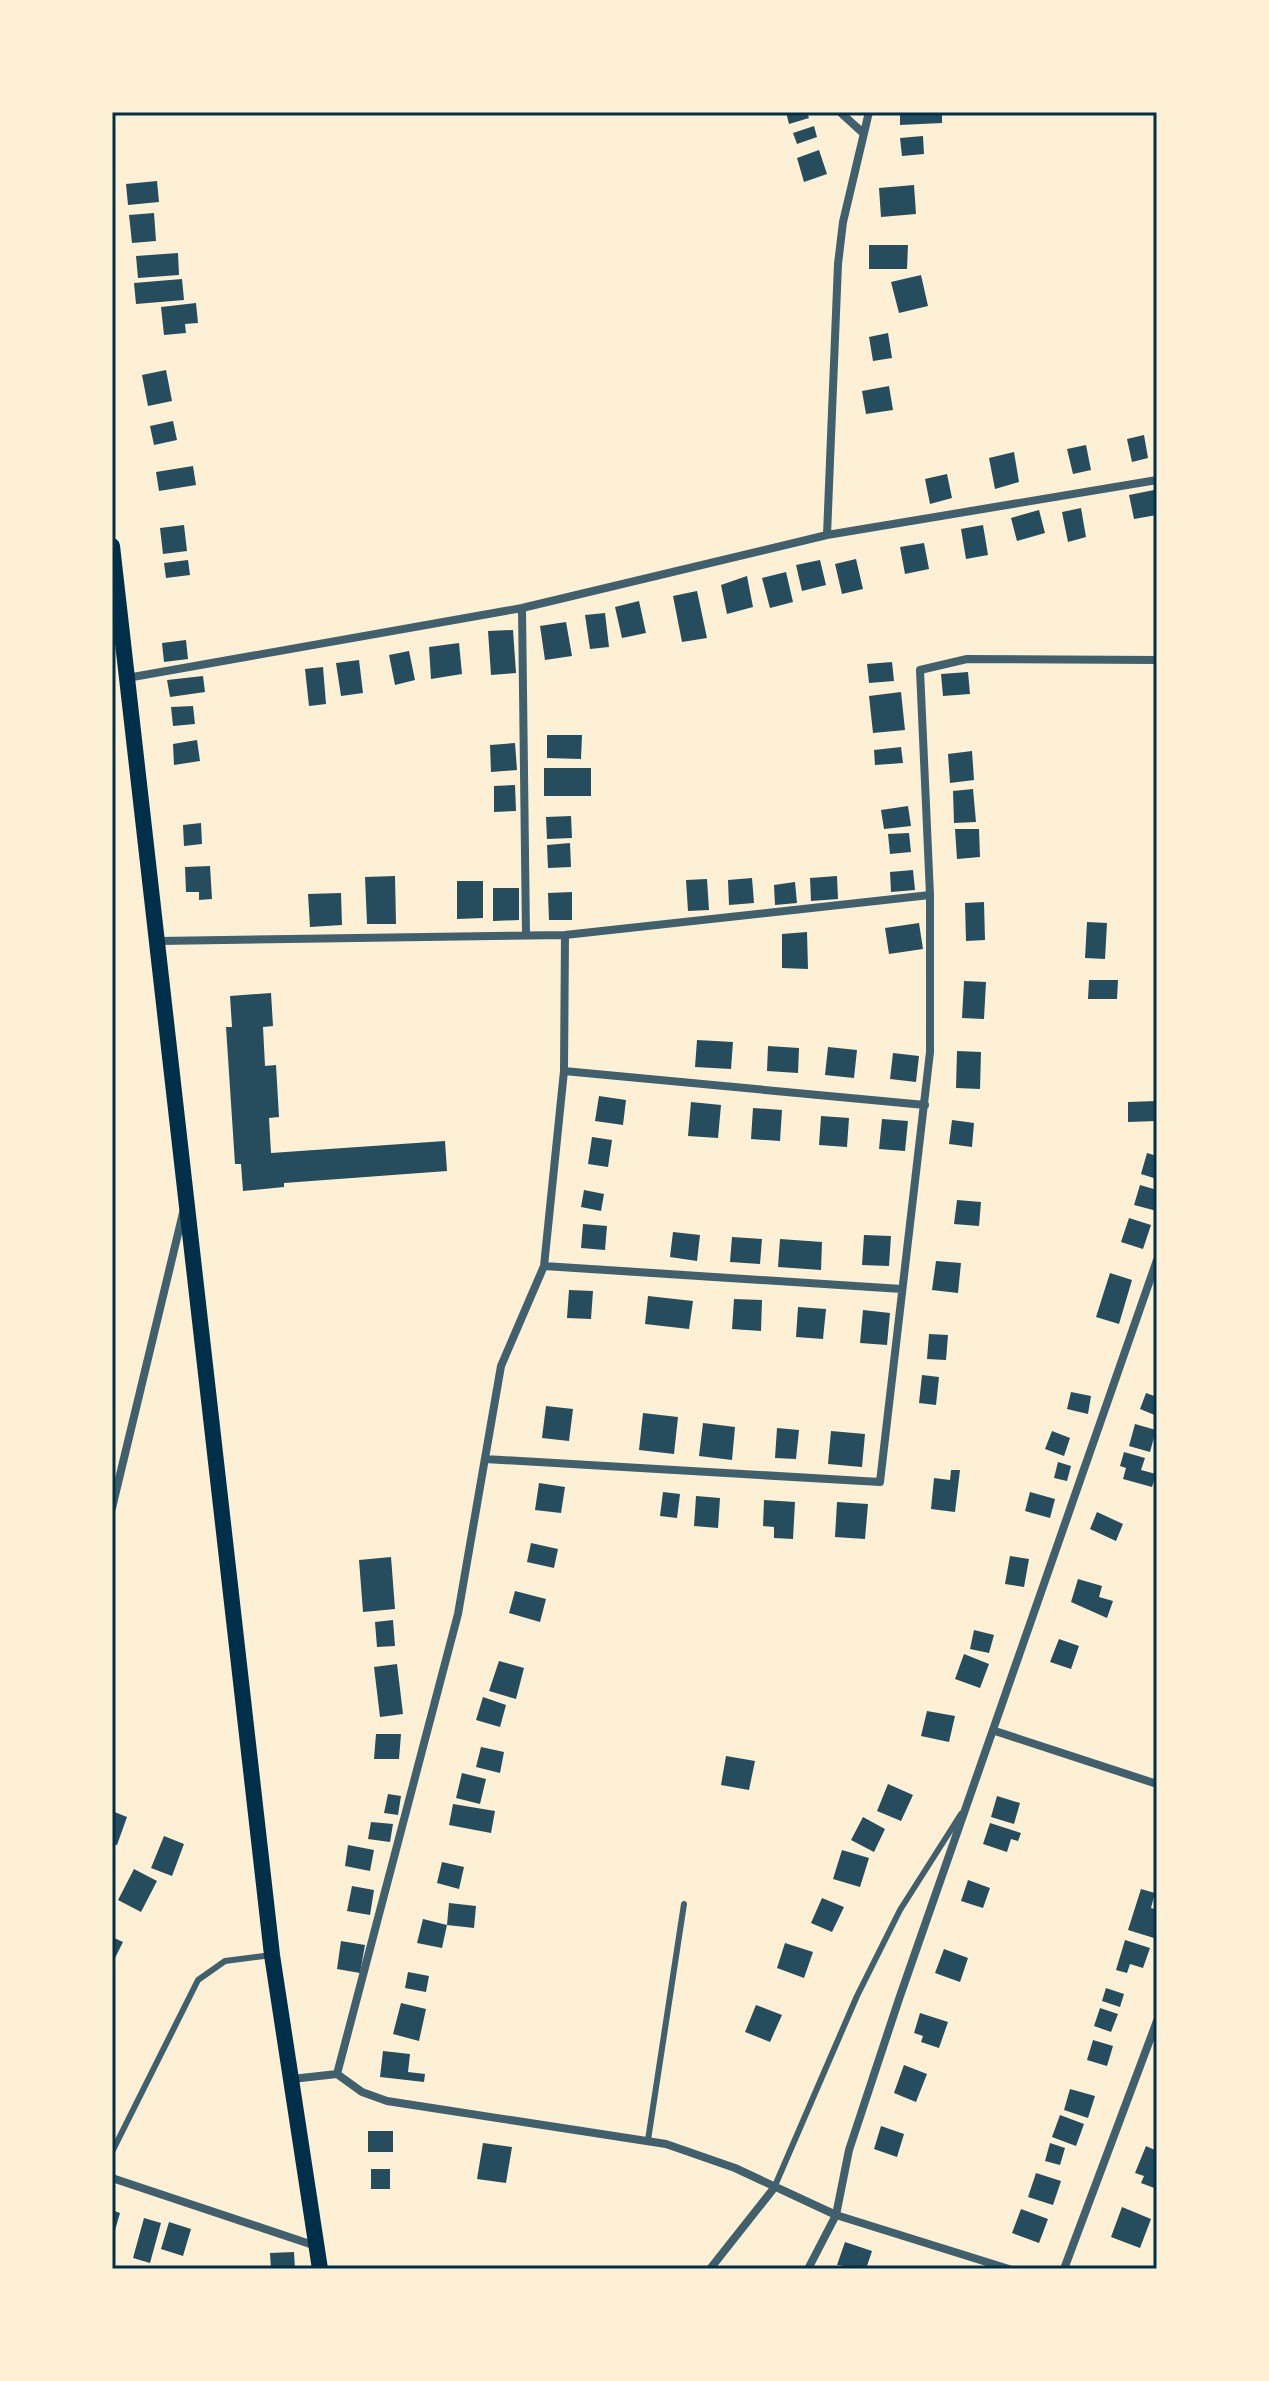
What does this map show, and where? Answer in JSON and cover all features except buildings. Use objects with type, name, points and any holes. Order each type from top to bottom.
[{"type":"main road","points":[[112,546],[272,1955],[320,2269]]},
{"type":"street","points":[[840,112],[863,133]]},
{"type":"street","points":[[827,535],[838,264],[843,222],[869,112]]},
{"type":"street","points":[[127,678],[522,608],[827,535],[1157,480]]},
{"type":"street","points":[[522,608],[526,935]]},
{"type":"street","points":[[485,1459],[880,1482],[930,1052],[930,895],[920,670],[967,659],[1157,660]]},
{"type":"street","points":[[158,941],[565,935],[930,895]]},
{"type":"street","points":[[337,2074],[458,1614],[501,1366],[544,1266],[564,1071],[565,935]]},
{"type":"street","points":[[564,1071],[925,1105]]},
{"type":"street","points":[[112,1508],[188,1197]]},
{"type":"street","points":[[808,2269],[836,2215],[849,2150],[1157,1260]]},
{"type":"street","points":[[544,1266],[902,1289]]},
{"type":"street","points":[[995,1731],[1157,1784]]},
{"type":"street","points":[[1064,2269],[1157,2021]]},
{"type":"street","points":[[292,2079],[337,2074],[362,2092],[387,2101],[648,2140],[698,2154],[836,2215],[1009,2269]]},
{"type":"street","points":[[112,2178],[318,2247]]},
{"type":"street","points":[[710,2269],[774,2188]]},
{"type":"lane","points":[[774,2188],[857,1996],[900,1910],[971,1798]]},
{"type":"lane","points":[[648,2140],[684,1904]]},
{"type":"lane","points":[[112,2152],[198,1980],[225,1961],[272,1955]]}]
